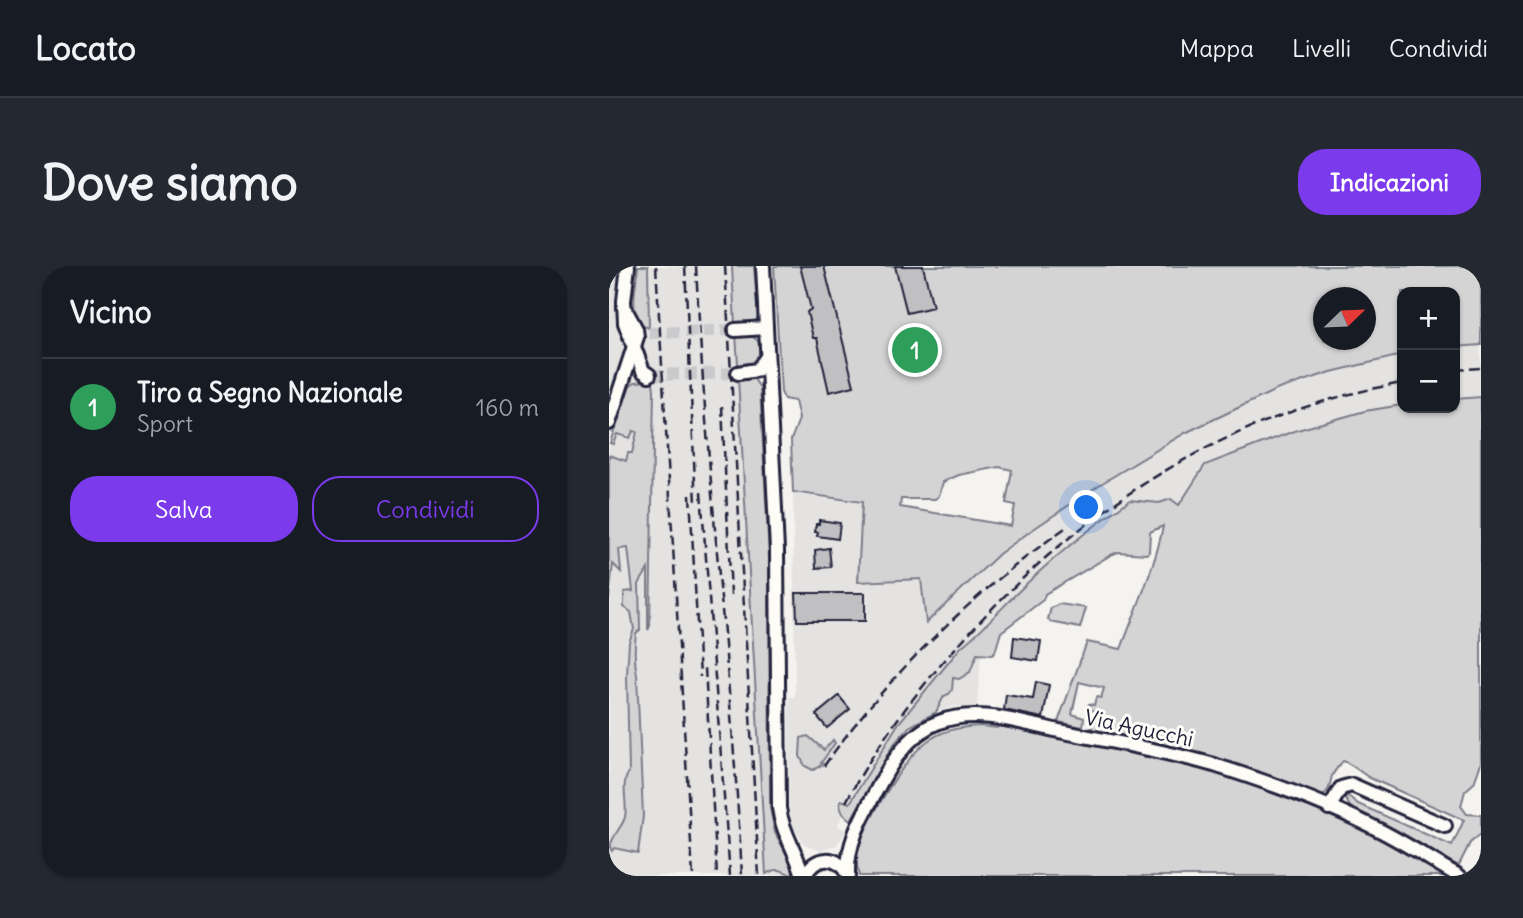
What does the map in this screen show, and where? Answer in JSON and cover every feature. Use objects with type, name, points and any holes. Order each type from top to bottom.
[{"type":"street","points":[[621,391],[631,378],[647,374],[633,349],[625,323],[628,266]]},
{"type":"street","points":[[763,266],[777,551],[779,800],[784,830],[794,847],[804,876]]},
{"type":"street","points":[[609,423],[637,337],[643,331],[624,307]]},
{"type":"street","points":[[736,330],[766,328]]},
{"type":"street","points":[[738,373],[753,372],[767,357]]},
{"type":"street","points":[[753,372],[764,379],[769,388]]},
{"type":"street","name":"Via Agucchi","points":[[848,875],[851,841],[886,774],[910,740],[940,722],[970,716],[1025,724],[1199,761],[1255,779],[1389,835],[1459,876]]},
{"type":"street","points":[[1329,808],[1341,788],[1352,785],[1445,826]]},
{"type":"street","name":"Via Agucchi","points":[[804,876],[810,867],[851,841]]},
{"type":"street","points":[[794,847],[806,856],[840,864],[848,875]]},
{"type":"shaded area","points":[[609,266],[732,266],[738,378],[754,379],[759,383],[761,397],[769,558],[770,808],[775,833],[792,864],[793,876],[609,876]]},
{"type":"shaded area","points":[[638,266],[648,266],[649,328],[642,324],[635,310]]},
{"type":"shaded area","points":[[732,266],[754,266],[758,317],[754,323],[735,325]]},
{"type":"shaded area","points":[[774,266],[1481,266],[1481,345],[1460,347],[1460,287],[1397,287],[1397,356],[1331,372],[1276,390],[1185,433],[1099,485],[999,554],[926,623],[921,579],[858,582],[862,502],[793,492],[791,440],[799,419],[795,401],[784,399],[781,392]],"holes":[[[999,467],[1012,470],[1006,503],[1015,505],[1011,526],[900,507],[901,499],[935,499],[939,496],[943,482],[959,475]]]},
{"type":"shaded area","points":[[736,334],[749,335],[757,340],[760,349],[757,362],[738,365]]},
{"type":"shaded area","points":[[1481,345],[1481,397],[1460,399],[1460,347]]},
{"type":"shaded area","points":[[1397,356],[1397,406],[1365,411],[1191,484],[1164,526],[1041,589],[981,653],[977,707],[956,706],[942,710],[909,727],[882,761],[851,820],[843,815],[838,825],[846,831],[837,845],[820,851],[804,844],[793,827],[789,809],[789,697],[795,697],[793,492],[862,502],[858,582],[922,579],[927,622],[999,554],[1099,485],[1185,433],[1276,390],[1331,372]]},
{"type":"shaded area","points":[[738,378],[754,379],[760,388],[769,558],[770,808],[775,833],[792,864],[793,876],[779,870],[766,874]]},
{"type":"shaded area","points":[[650,381],[654,389],[650,626],[648,630],[648,569],[639,584],[640,630],[636,633],[635,649],[643,816],[638,853],[614,848],[612,851],[610,847],[626,811],[625,782],[629,772],[627,675],[629,642],[634,629],[631,612],[624,607],[624,592],[633,591],[628,548],[619,549],[621,572],[613,564],[609,599],[609,455],[626,461],[628,453],[632,453],[637,432],[633,431],[630,438],[617,434],[613,444],[610,443],[629,386],[635,382]]},
{"type":"shaded area","points":[[1481,397],[1481,763],[1474,783],[1465,791],[1461,806],[1467,814],[1481,815],[1481,834],[1470,843],[1459,865],[1456,866],[1352,810],[1344,796],[1347,795],[1358,804],[1452,846],[1464,820],[1370,778],[1343,761],[1333,774],[1328,790],[1320,797],[1197,755],[1091,729],[1098,711],[1087,710],[1089,704],[1094,705],[1096,697],[1101,698],[1104,688],[1079,682],[1072,714],[1084,718],[1083,727],[1058,722],[1087,642],[1121,649],[1150,573],[1163,526],[1150,532],[1149,552],[1146,554],[1118,552],[1111,555],[1045,594],[1043,600],[1001,632],[995,652],[992,655],[977,654],[970,672],[959,679],[953,678],[952,690],[944,696],[936,712],[909,727],[893,745],[851,820],[842,812],[841,800],[850,803],[898,724],[961,647],[1057,556],[1130,500],[1159,503],[1171,499],[1179,505],[1205,465],[1294,431],[1365,411],[1397,406],[1397,413],[1460,413],[1460,399]]},
{"type":"shaded area","points":[[1059,604],[1086,608],[1080,628],[1048,619],[1051,608]]},
{"type":"shaded area","points":[[981,726],[999,726],[1130,751],[1227,775],[1283,794],[1332,815],[1450,876],[859,876],[857,857],[867,827],[886,792],[908,761],[919,748],[941,733]]},
{"type":"shaded area","points":[[808,736],[824,750],[833,740],[835,743],[821,763],[823,764],[813,770],[805,766],[800,756],[801,738]]},
{"type":"building","points":[[800,266],[824,266],[854,386],[829,392],[817,338],[813,338],[807,312],[811,309]]},
{"type":"building","points":[[895,266],[923,266],[933,307],[907,313]]},
{"type":"building","points":[[819,520],[840,523],[838,539],[817,536],[816,524],[819,524]]},
{"type":"building","points":[[829,548],[831,567],[816,568],[815,550]]},
{"type":"building","points":[[796,593],[865,593],[865,621],[797,621]]},
{"type":"building","points":[[1014,637],[1041,641],[1038,661],[1012,657]]},
{"type":"building","points":[[1036,682],[1049,685],[1043,718],[1004,710],[1006,695],[1033,699]]},
{"type":"building","points":[[839,696],[850,709],[827,728],[816,715]]},
{"type":"tunnel","points":[[649,333],[735,330]]},
{"type":"tunnel","points":[[649,375],[738,373]]},
{"type":"railway","points":[[656,266],[693,876]]},
{"type":"railway","points":[[685,266],[696,504]]},
{"type":"railway","points":[[696,266],[742,876]]},
{"type":"railway","points":[[725,266],[759,876]]},
{"type":"railway","points":[[1460,370],[1481,368]]},
{"type":"railway","points":[[846,802],[898,719],[960,643],[1006,595],[1054,551],[1105,510],[1159,475],[1215,444],[1274,418],[1337,398],[1397,384]]},
{"type":"railway","points":[[722,406],[731,595]]},
{"type":"railway","points":[[701,492],[730,876]]},
{"type":"railway","points":[[690,495],[700,677]]},
{"type":"railway","points":[[824,766],[877,698],[936,636],[1000,578],[1068,526]]},
{"type":"railway","points":[[705,668],[717,876]]},
{"type":"place","name":"Tiro a Segno Nazionale","points":[[915,350]]}]
